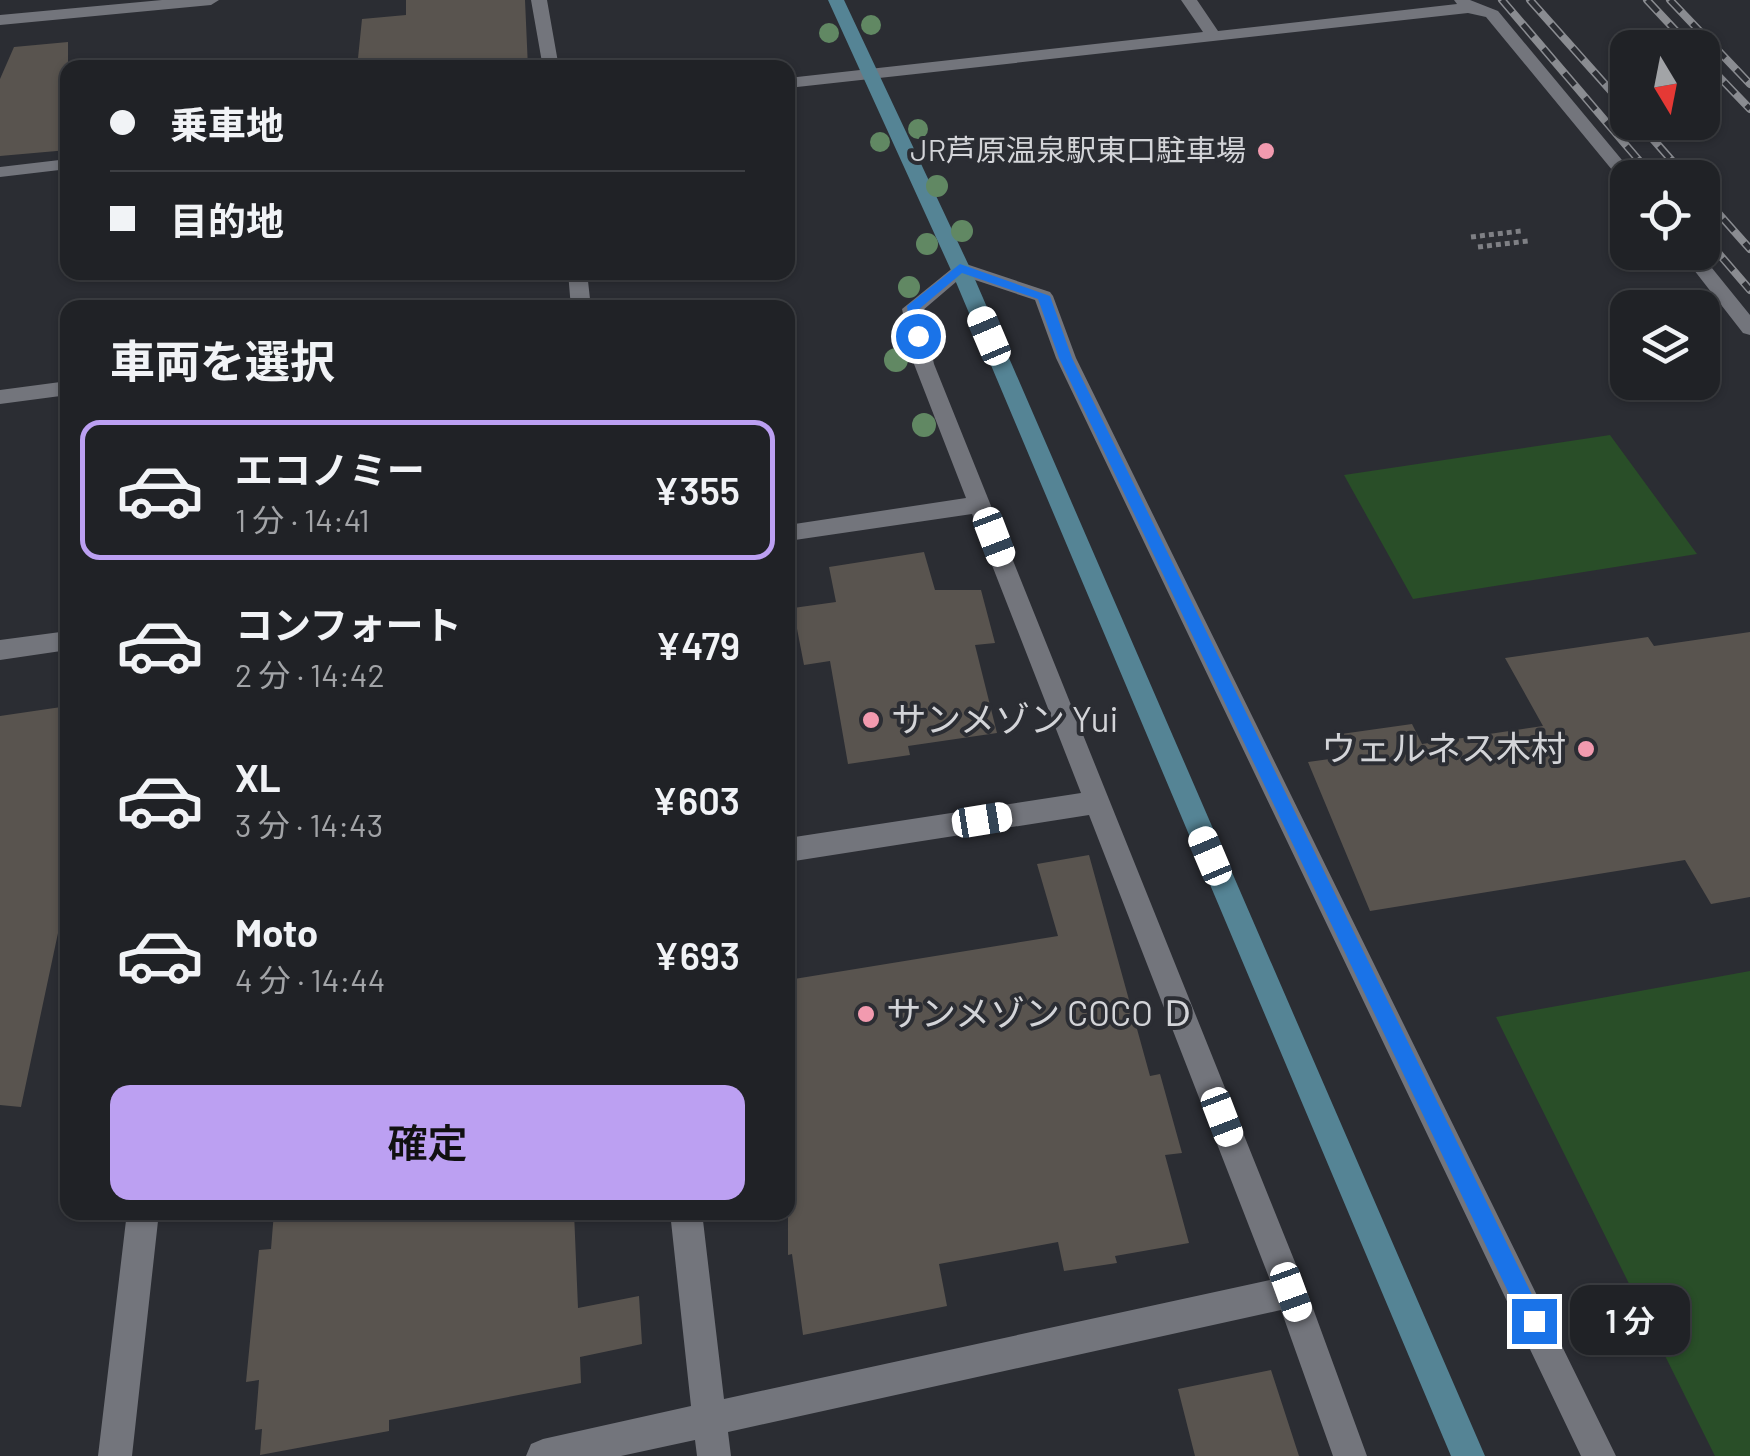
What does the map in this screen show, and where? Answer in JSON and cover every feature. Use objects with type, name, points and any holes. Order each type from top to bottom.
[{"type":"street","points":[[0,20],[211,0]]},
{"type":"street","points":[[538,0],[549,60]]},
{"type":"street","points":[[836,0],[960,268],[1468,1456]]},
{"type":"street","points":[[1189,0],[1214,36]]},
{"type":"street","points":[[795,82],[1465,4],[1492,14],[1613,160]]},
{"type":"street","points":[[0,172],[60,165]]},
{"type":"street","points":[[960,268],[912,309],[924,364],[1291,1292],[1350,1456]]},
{"type":"street","points":[[960,268],[1043,296],[1066,358],[1599,1456]]},
{"type":"street","points":[[1703,270],[1750,328]]},
{"type":"street","points":[[0,397],[60,389]]},
{"type":"street","points":[[795,532],[981,504]]},
{"type":"street","points":[[0,650],[60,641]]},
{"type":"street","points":[[795,849],[1098,802]]},
{"type":"street","points":[[115,1456],[141,1220]]},
{"type":"street","points":[[687,1220],[714,1456]]},
{"type":"street","points":[[543,1456],[1291,1292]]},
{"type":"path","points":[[1472,237],[1521,231]]},
{"type":"path","points":[[1478,247],[1528,241]]},
{"type":"green space","points":[[1610,435],[1697,554],[1413,599],[1344,475]]},
{"type":"green space","points":[[1750,971],[1750,1456],[1715,1456],[1496,1017]]},
{"type":"building","points":[[406,0],[525,0],[528,60],[358,60],[362,19],[406,15]]},
{"type":"building","points":[[68,42],[68,60],[60,60],[60,151],[0,156],[0,79],[14,47]]},
{"type":"building","points":[[924,552],[935,590],[981,590],[995,643],[975,645],[997,733],[908,746],[910,755],[848,764],[830,661],[804,665],[795,618],[795,608],[836,602],[829,567]]},
{"type":"building","points":[[1750,632],[1750,897],[1711,904],[1685,860],[1370,911],[1308,762],[1344,757],[1334,735],[1412,724],[1422,744],[1543,726],[1505,658],[1648,637],[1654,646]]},
{"type":"building","points":[[60,707],[60,924],[21,1107],[0,1105],[0,716]]},
{"type":"building","points":[[1089,855],[1150,1076],[1160,1074],[1182,1153],[1165,1155],[1189,1243],[1115,1256],[1117,1263],[1064,1271],[1058,1242],[939,1264],[947,1306],[803,1335],[792,1254],[788,1255],[788,1220],[795,1220],[795,979],[1058,936],[1037,864]]},
{"type":"building","points":[[273,1220],[574,1220],[578,1308],[639,1296],[642,1344],[580,1357],[581,1383],[389,1420],[389,1431],[260,1455],[262,1429],[255,1430],[259,1380],[246,1382],[259,1250],[271,1249]]},
{"type":"building","points":[[1271,1370],[1299,1456],[1195,1456],[1178,1389]]},
{"type":"railway","points":[[1502,0],[1639,160]]},
{"type":"railway","points":[[1530,0],[1610,90]]},
{"type":"railway","points":[[1647,0],[1675,30]]},
{"type":"railway","points":[[1670,0],[1750,84]]},
{"type":"railway","points":[[1720,78],[1750,109]]},
{"type":"railway","points":[[1654,140],[1671,160]]},
{"type":"railway","points":[[1720,215],[1750,249]]},
{"type":"railway","points":[[1720,255],[1750,290]]},
{"type":"place","name":"JR芦原温泉駅東口駐車場","points":[[1266,151]]},
{"type":"place","name":"サンメゾン Yui","points":[[871,720]]},
{"type":"place","name":"ウェルネス木村","points":[[1586,749]]},
{"type":"place","name":"サンメゾン COCO Ｄ","points":[[866,1014]]},
{"type":"route","points":[[918,336],[912,309],[960,268],[1043,296],[1066,358],[1534,1321]]}]
